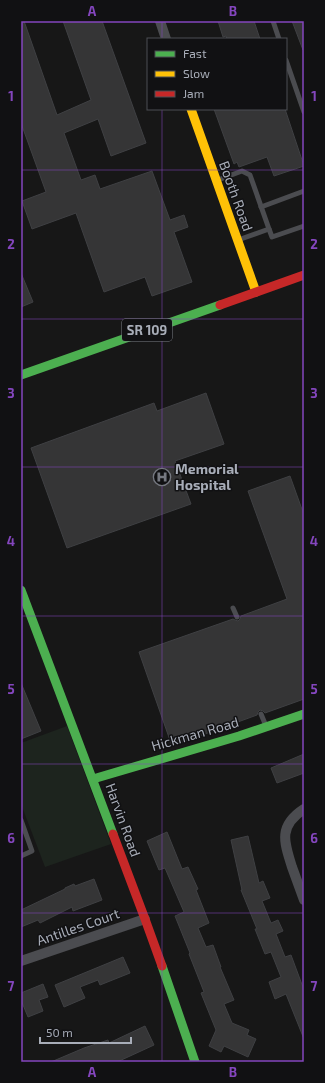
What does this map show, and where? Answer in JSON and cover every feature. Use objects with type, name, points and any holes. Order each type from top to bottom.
[{"type":"street","points":[[160,21],[166,38]]},
{"type":"street","name":"Booth Road","points":[[191,110],[256,292]]},
{"type":"street","name":"SR 109","points":[[21,376],[304,275]]},
{"type":"street","name":"Harvin Road","points":[[21,590],[145,919],[195,1062]]},
{"type":"street","name":"Hickman Road","points":[[93,779],[239,736],[304,714]]},
{"type":"street","points":[[304,809],[294,816],[285,835],[285,847],[304,900]]},
{"type":"street","name":"Antilles Court","points":[[21,961],[145,919]]},
{"type":"lane","points":[[272,21],[279,38]]},
{"type":"lane","points":[[287,63],[304,112]]},
{"type":"lane","points":[[216,181],[242,171],[250,175],[272,237],[304,226]]},
{"type":"lane","points":[[261,206],[304,191]]},
{"type":"lane","points":[[238,241],[269,229]]},
{"type":"lane","points":[[233,608],[237,617]]},
{"type":"lane","points":[[261,714],[266,727]]},
{"type":"lane","points":[[21,820],[32,851],[21,856]]},
{"type":"shaded area","points":[[67,726],[111,844],[45,867],[21,804],[21,743]]},
{"type":"building","points":[[21,21],[24,21],[57,115],[91,100],[63,21],[102,21],[146,143],[111,156],[98,119],[64,133],[81,180],[95,175],[100,189],[152,171],[170,220],[184,215],[188,227],[174,232],[192,282],[152,296],[145,277],[104,292],[76,213],[32,229],[22,201],[46,192],[21,123]]},
{"type":"building","points":[[218,21],[254,21],[260,38],[227,38],[226,36],[223,37]]},
{"type":"building","points":[[292,21],[304,21],[304,50],[303,50]]},
{"type":"building","points":[[214,110],[285,110],[304,166],[274,176],[267,157],[239,167],[237,162],[234,164]]},
{"type":"building","points":[[21,273],[33,302],[21,307]]},
{"type":"building","points":[[206,393],[224,444],[175,461],[191,504],[67,548],[31,448],[154,403],[157,411]]},
{"type":"building","points":[[290,476],[304,515],[304,699],[265,713],[260,710],[257,715],[172,746],[139,652],[233,619],[238,621],[241,616],[287,599],[248,491]]},
{"type":"building","points":[[21,683],[41,731],[21,739]]},
{"type":"building","points":[[304,754],[304,773],[277,783],[271,768]]},
{"type":"building","points":[[167,832],[182,869],[188,867],[198,889],[196,890],[209,923],[198,928],[206,947],[213,945],[220,967],[234,1000],[224,1004],[232,1023],[249,1030],[247,1035],[256,1039],[248,1057],[224,1046],[221,1052],[209,1046],[216,1030],[201,993],[204,992],[189,954],[190,953],[175,916],[184,912],[165,868],[159,870],[147,841]]},
{"type":"building","points":[[248,836],[259,883],[263,881],[270,898],[262,901],[271,923],[278,920],[283,931],[276,934],[285,957],[291,955],[304,990],[304,1039],[286,994],[275,999],[269,982],[281,977],[271,952],[265,954],[255,929],[257,929],[241,890],[231,840]]},
{"type":"building","points":[[94,879],[102,900],[73,911],[72,907],[40,923],[38,920],[21,927],[21,910],[74,884],[75,886]]},
{"type":"building","points":[[123,957],[130,973],[100,985],[98,980],[80,987],[85,998],[64,1007],[55,985]]},
{"type":"building","points":[[43,984],[48,997],[39,1000],[43,1011],[28,1017],[21,1000],[21,993]]},
{"type":"building","points":[[145,1026],[154,1045],[117,1062],[51,1062],[108,1040],[109,1043]]},
{"type":"traffic: fast","points":[[21,375],[220,305]]},
{"type":"traffic: fast","points":[[21,590],[113,834]]},
{"type":"traffic: fast","points":[[93,779],[239,736],[304,714]]},
{"type":"traffic: fast","points":[[162,966],[195,1062]]},
{"type":"traffic: slow","points":[[191,110],[256,292]]},
{"type":"traffic: jam","points":[[220,305],[304,275]]},
{"type":"traffic: jam","points":[[113,834],[162,966]]},
{"type":"place","name":"Memorial Hospital","points":[[162,477]]}]
